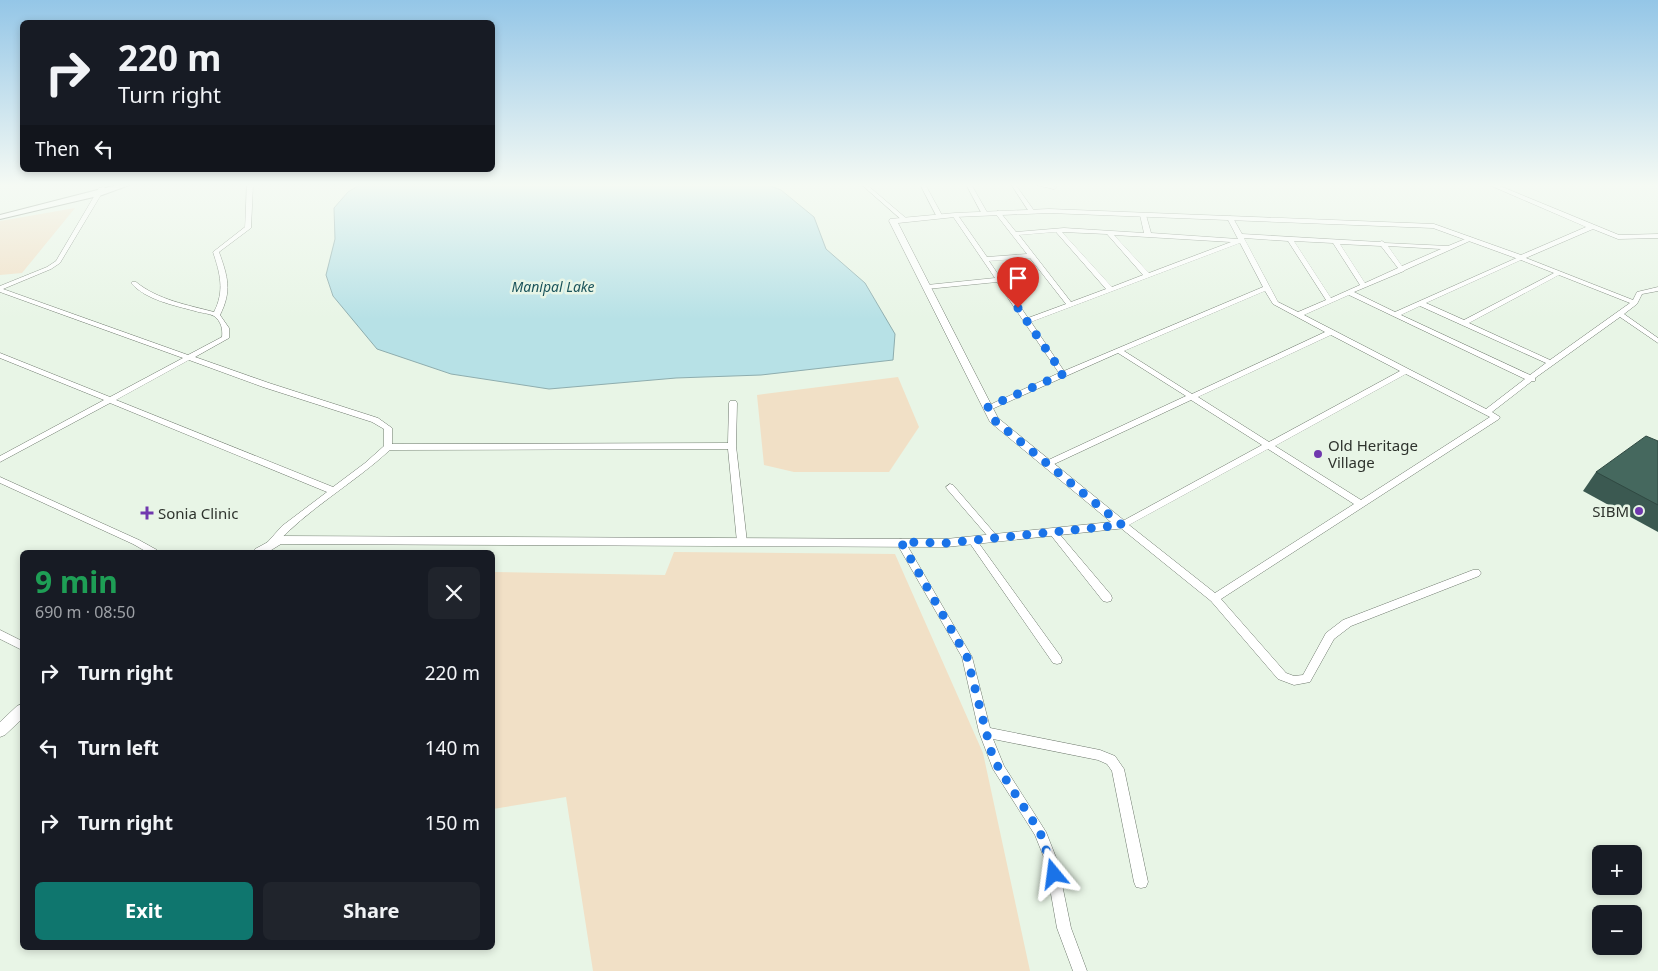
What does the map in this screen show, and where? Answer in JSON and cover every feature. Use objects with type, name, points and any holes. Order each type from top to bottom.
[{"type":"street","points":[[0,289],[55,265],[77,229]]},
{"type":"street","points":[[216,315],[221,307],[226,287],[216,252],[246,229]]},
{"type":"street","points":[[897,229],[994,420],[1215,598],[1282,676],[1294,681],[1306,679],[1330,636],[1347,623],[1476,573]]},
{"type":"street","points":[[964,229],[1063,374]]},
{"type":"street","points":[[1011,229],[1070,305]]},
{"type":"street","points":[[1147,229],[1148,235]]},
{"type":"street","points":[[1215,598],[1496,417],[1488,411],[1275,303],[1236,229]]},
{"type":"street","points":[[1443,229],[1521,258],[1634,304]]},
{"type":"street","points":[[1395,315],[1586,229]]},
{"type":"street","points":[[1601,229],[1618,237],[1647,238],[1658,236]]},
{"type":"street","points":[[1015,234],[1058,231],[1382,243],[1447,248]]},
{"type":"street","points":[[1058,231],[1111,290]]},
{"type":"street","points":[[1109,233],[1148,276]]},
{"type":"street","points":[[1027,321],[1148,276],[1240,238]]},
{"type":"street","points":[[1290,239],[1330,301]]},
{"type":"street","points":[[1298,315],[1470,239]]},
{"type":"street","points":[[1335,241],[1364,286]]},
{"type":"street","points":[[1382,243],[1402,270]]},
{"type":"street","points":[[984,259],[1032,256]]},
{"type":"street","points":[[1464,323],[1559,273]]},
{"type":"street","points":[[927,287],[999,280]]},
{"type":"street","points":[[0,459],[225,338],[227,332],[225,324],[216,315],[156,296],[139,289],[134,283]]},
{"type":"street","points":[[988,407],[1267,288]]},
{"type":"street","points":[[0,289],[190,357],[375,420],[388,428],[388,447],[368,466],[285,528],[264,550]]},
{"type":"street","points":[[1488,411],[1532,379],[1550,363],[1634,304],[1639,293],[1658,289]]},
{"type":"street","points":[[1349,292],[1532,379]]},
{"type":"street","points":[[1420,303],[1550,363]]},
{"type":"street","points":[[1620,314],[1658,341]]},
{"type":"street","points":[[1047,464],[1330,332]]},
{"type":"street","points":[[1118,350],[1361,504]]},
{"type":"street","points":[[0,355],[334,491]]},
{"type":"street","points":[[264,550],[278,540],[946,543],[1122,525],[1406,371]]},
{"type":"street","points":[[733,403],[732,446],[742,542]]},
{"type":"street","points":[[388,447],[689,444],[732,446]]},
{"type":"street","points":[[0,480],[150,550]]},
{"type":"street","points":[[950,487],[994,538]]},
{"type":"street","points":[[1053,532],[1107,598]]},
{"type":"street","points":[[972,540],[1058,660]]},
{"type":"street","points":[[901,542],[967,657],[985,732],[999,769],[1040,832],[1051,860],[1064,928],[1080,971]]},
{"type":"street","points":[[0,634],[20,645]]},
{"type":"street","points":[[0,731],[20,712]]},
{"type":"street","points":[[985,732],[1100,755],[1111,760],[1118,768],[1141,882]]},
{"type":"shaded area","points":[[0,229],[58,229],[22,273],[0,275]]},
{"type":"shaded area","points":[[898,377],[919,427],[889,472],[794,472],[764,465],[757,395]]},
{"type":"shaded area","points":[[674,552],[895,554],[983,753],[1030,971],[593,971],[566,797],[495,809],[495,572],[665,575]]},
{"type":"water","name":"Manipal Lake","points":[[335,229],[819,229],[826,249],[865,283],[895,334],[893,360],[761,375],[676,378],[549,389],[451,374],[377,349],[333,296],[326,275],[335,239]]},
{"type":"building","points":[[1646,436],[1658,441],[1658,505],[1596,472]]},
{"type":"place","name":"Old Heritage Village","points":[[1318,454]]},
{"type":"place","name":"SIBM","points":[[1639,511]]},
{"type":"place","name":"Sonia Clinic","points":[[147,513]]},
{"type":"route","points":[[1018,308],[1063,374],[988,407],[994,420],[1122,525],[946,543],[901,542],[967,657],[991,751],[999,769],[1040,832],[1051,860],[1054,874]]}]
